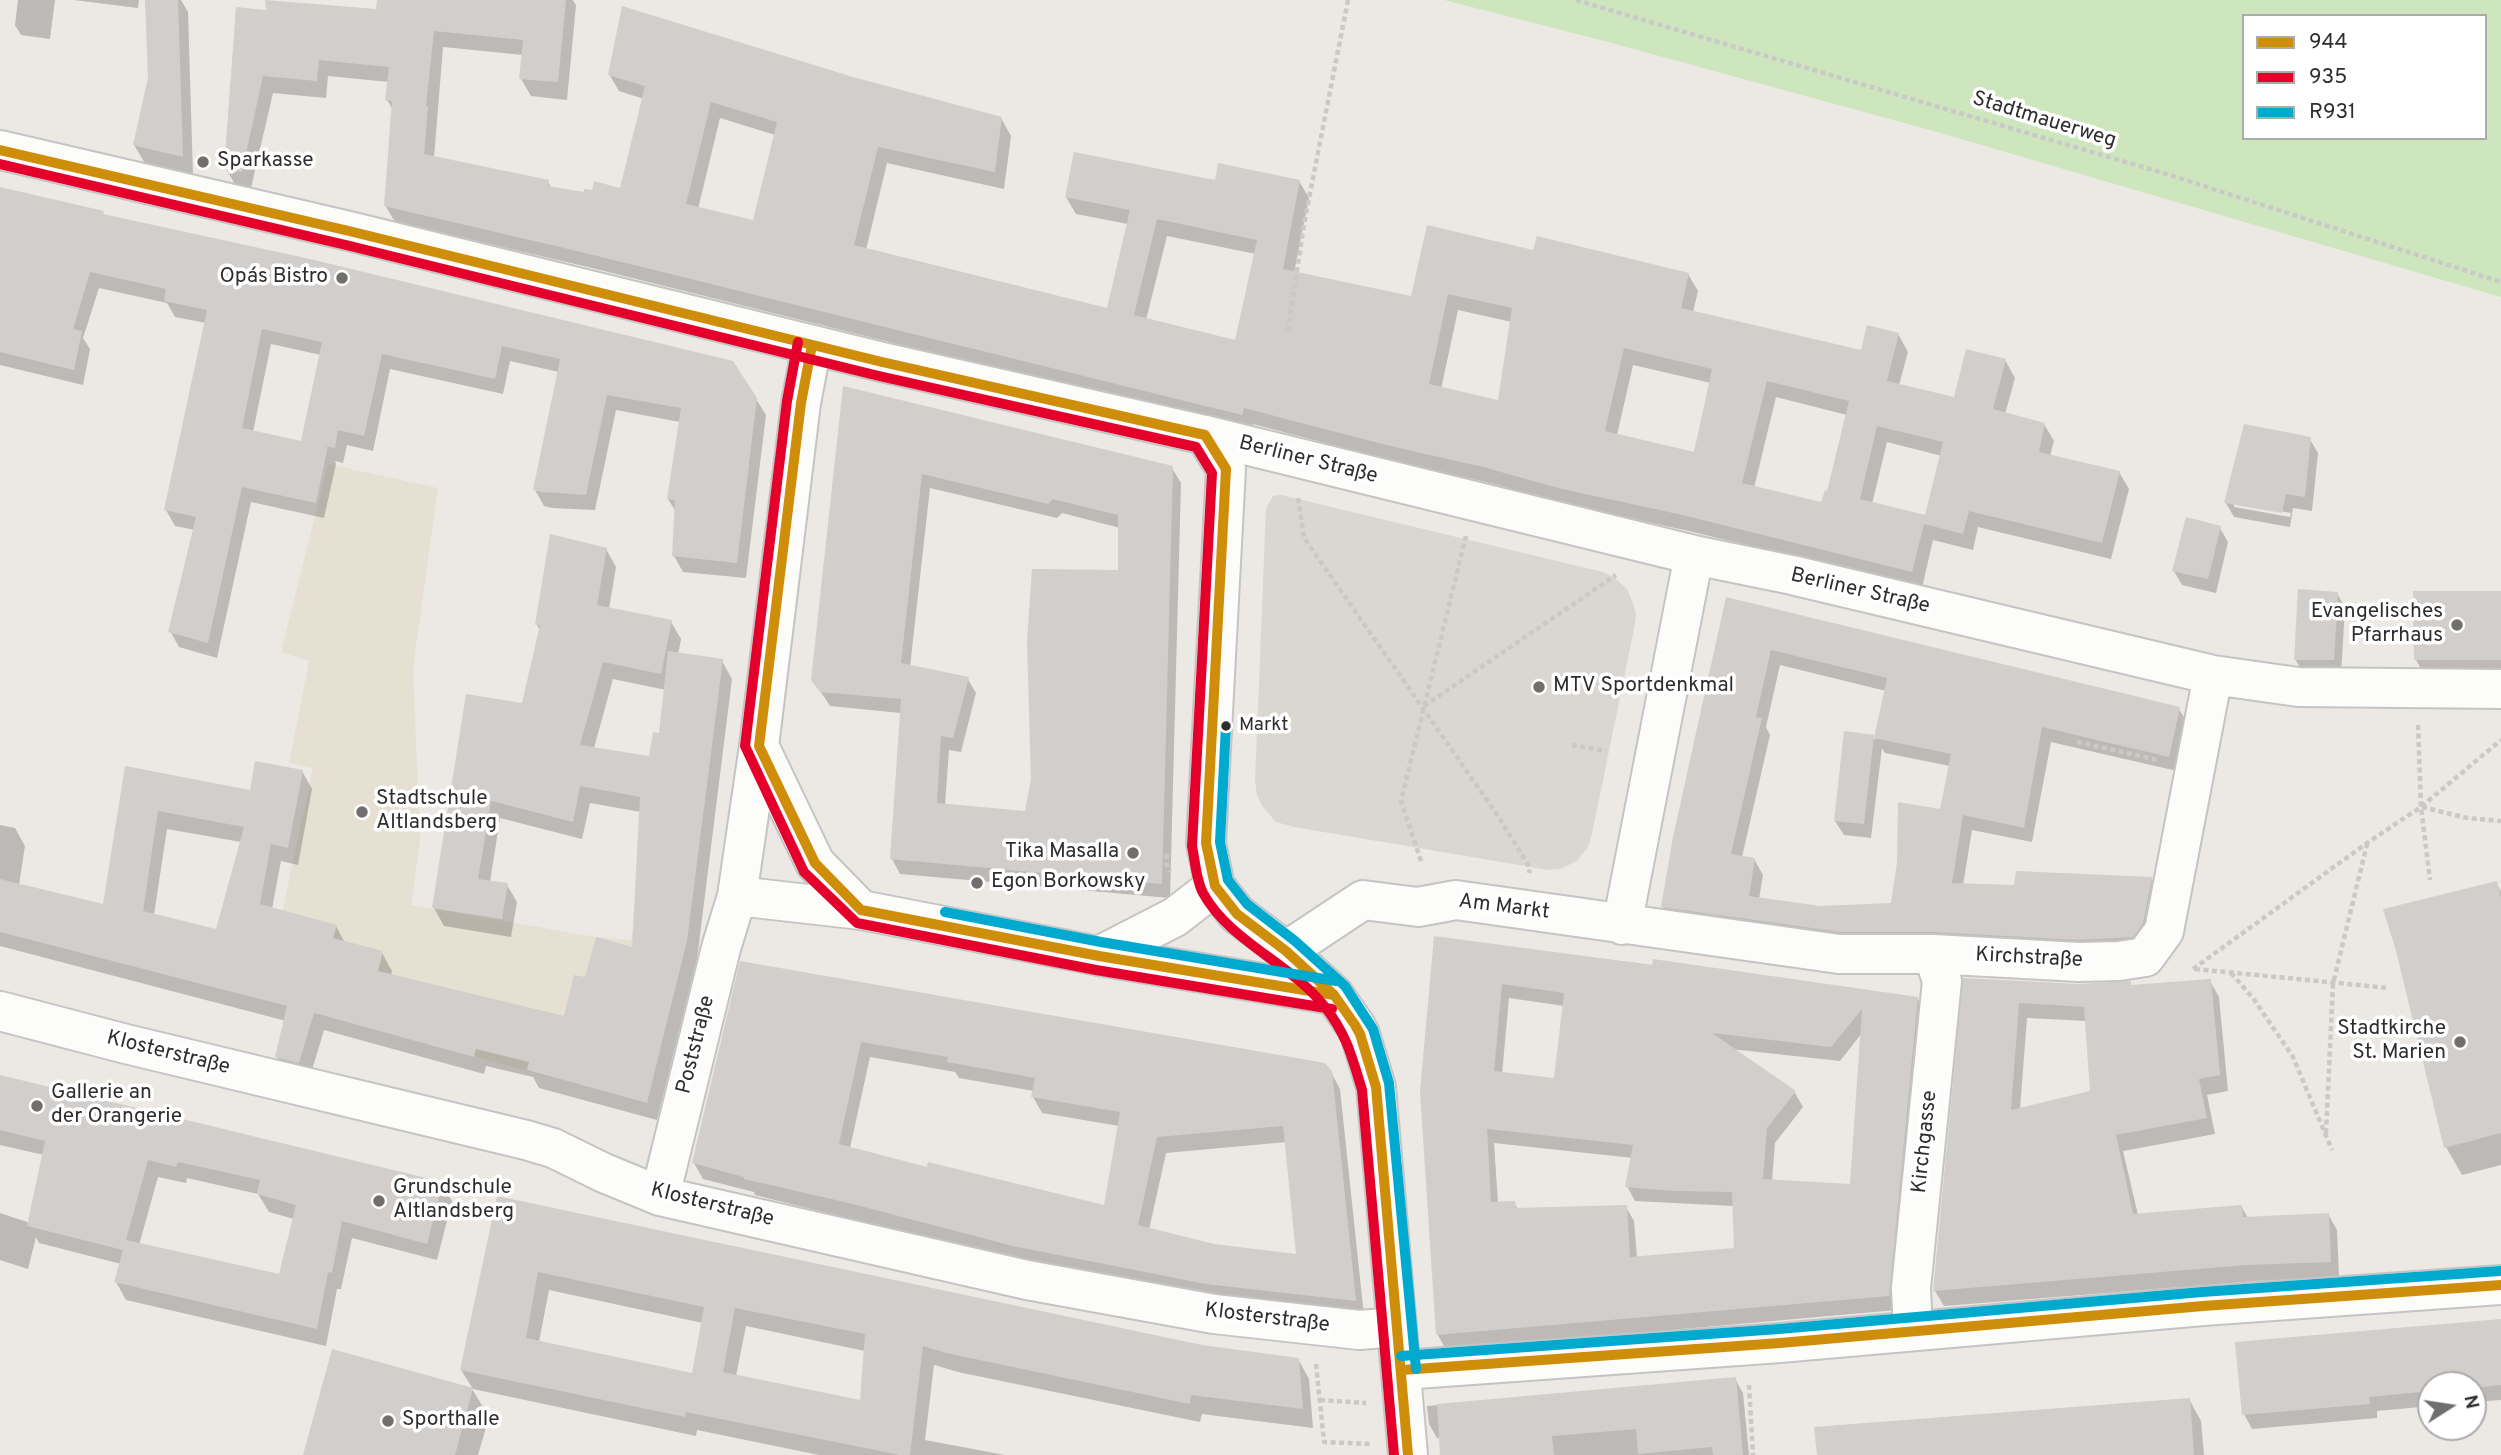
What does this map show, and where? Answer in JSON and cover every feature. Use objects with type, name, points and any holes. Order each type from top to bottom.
[{"type":"street","name":"Berliner Straße","points":[[0,150],[349,231],[812,345],[1205,435],[1694,555],[1792,575],[2213,675],[2298,687],[2501,689]]},
{"type":"street","name":"Poststraße","points":[[660,1196],[721,948],[737,895],[812,345]]},
{"type":"street","points":[[1205,435],[1226,469],[1206,843],[1215,886],[1237,914],[1286,951],[1334,995],[1360,1034],[1376,1087],[1402,1370],[1393,1450]]},
{"type":"street","points":[[1622,925],[1694,555]]},
{"type":"street","points":[[2145,957],[2164,931],[2213,675]]},
{"type":"street","points":[[759,746],[815,863],[860,910]]},
{"type":"street","points":[[1099,956],[1175,917],[1215,886]]},
{"type":"street","points":[[737,895],[860,910],[1099,956],[1334,995]]},
{"type":"street","name":"Am Markt","points":[[1286,951],[1363,900],[1418,907],[1456,900],[1622,925]]},
{"type":"street","name":"Kirchstraße","points":[[1622,925],[1839,954],[1933,954],[2079,962],[2145,957]]},
{"type":"street","name":"Kirchgasse","points":[[1913,1331],[1911,1288],[1942,981],[1933,954]]},
{"type":"street","name":"Klosterstraße","points":[[0,1011],[526,1140],[553,1148],[660,1196],[1027,1280],[1214,1314],[1359,1330],[1398,1327]]},
{"type":"street","points":[[1402,1370],[2501,1285]]},
{"type":"path","points":[[1288,331],[1304,224],[1348,0]]},
{"type":"path","name":"Stadtmauerweg","points":[[1576,0],[2161,172],[2501,282]]},
{"type":"path","points":[[1297,490],[1304,538],[1423,707],[1530,868],[1528,878]]},
{"type":"path","points":[[1421,861],[1401,801],[1475,501]]},
{"type":"path","points":[[1423,707],[1620,572]]},
{"type":"path","points":[[2417,689],[2421,807],[2430,880]]},
{"type":"path","points":[[2193,969],[2421,807],[2501,740]]},
{"type":"path","points":[[2077,742],[2163,761]]},
{"type":"path","points":[[1572,745],[1606,751]]},
{"type":"path","points":[[2421,807],[2467,818],[2501,821]]},
{"type":"path","points":[[2326,1133],[2333,984],[2367,843]]},
{"type":"path","points":[[2145,957],[2193,969],[2389,988]]},
{"type":"path","points":[[2231,973],[2253,998],[2292,1057],[2332,1150]]},
{"type":"path","points":[[1311,1325],[1324,1442],[1393,1450]]},
{"type":"path","points":[[1747,1345],[1754,1455]]},
{"type":"path","points":[[1320,1400],[1373,1404]]},
{"type":"shaded area","name":"Stadtschule Altlandsberg","points":[[328,464],[438,488],[413,668],[420,841],[411,905],[596,937],[631,940],[633,927],[687,940],[647,1103],[238,993],[281,918],[313,768],[289,763],[309,661],[281,652]]},
{"type":"shaded area","name":"Markt","points":[[1281,495],[1603,572],[1614,577],[1627,589],[1636,615],[1635,624],[1592,834],[1588,847],[1577,861],[1560,869],[1549,870],[1294,827],[1276,822],[1262,806],[1255,781],[1266,508],[1273,496]]},
{"type":"green space","points":[[1444,0],[2501,0],[2501,297],[1937,132]]},
{"type":"building","points":[[145,0],[178,0],[183,157],[133,145],[148,78]]},
{"type":"building","points":[[265,0],[376,9],[377,0],[566,0],[558,82],[519,79],[523,40],[434,31],[424,154],[549,180],[548,186],[584,192],[584,189],[592,190],[594,181],[620,188],[645,86],[608,75],[622,6],[853,77],[1002,117],[995,172],[878,147],[854,245],[1107,308],[1130,210],[1065,197],[1074,152],[1215,180],[1218,163],[1300,180],[1283,269],[1411,296],[1427,225],[1533,250],[1537,236],[1689,273],[1681,308],[1861,350],[1867,325],[1899,333],[1887,381],[1954,397],[1966,349],[2006,359],[1993,409],[2045,423],[2039,452],[2120,471],[2102,543],[1969,511],[1963,534],[1924,524],[1912,572],[1678,514],[1562,489],[1244,408],[1242,415],[384,206],[392,101],[385,100],[389,67],[319,60],[317,81],[263,76],[242,172],[224,169],[236,7],[266,10]],"holes":[[[711,102],[777,122],[753,220],[686,204]],[[1157,219],[1257,240],[1235,340],[1134,315]],[[1448,294],[1512,308],[1498,400],[1429,384]],[[1624,348],[1712,369],[1694,452],[1605,431]],[[1767,381],[1849,401],[1827,491],[1825,490],[1821,502],[1742,483]],[[1877,426],[1943,442],[1925,515],[1860,499]]]},
{"type":"building","points":[[0,187],[104,211],[103,214],[310,259],[733,361],[757,398],[737,563],[672,556],[675,500],[667,499],[681,408],[607,395],[586,495],[542,492],[533,490],[560,359],[502,346],[495,379],[382,354],[364,436],[338,430],[335,448],[328,447],[316,503],[242,487],[208,643],[168,632],[196,517],[164,510],[207,310],[164,301],[166,289],[90,272],[73,329],[82,331],[74,370],[0,352]],"holes":[[[262,329],[322,342],[301,441],[242,428]]]},
{"type":"building","points":[[843,386],[1173,466],[1162,884],[890,859],[901,699],[820,692],[811,680]],"holes":[[[922,474],[1048,504],[1053,499],[1118,515],[1118,570],[1032,569],[1027,641],[1031,780],[1025,811],[937,803],[941,736],[953,738],[969,677],[901,663]]]},
{"type":"building","points":[[2244,424],[2311,437],[2305,497],[2286,494],[2282,513],[2224,503]]},
{"type":"building","points":[[2186,517],[2221,526],[2208,579],[2172,571]]},
{"type":"building","points":[[550,534],[607,548],[597,605],[672,620],[661,674],[603,662],[580,745],[649,756],[653,732],[659,733],[668,651],[723,659],[687,941],[647,1103],[527,1070],[529,1062],[476,1049],[474,1057],[314,1013],[299,1063],[275,1057],[287,1006],[0,932],[0,879],[103,904],[125,766],[250,790],[255,761],[303,770],[288,848],[271,844],[260,904],[337,925],[333,938],[383,951],[378,971],[564,1016],[574,975],[585,977],[596,937],[632,947],[640,797],[580,786],[573,822],[491,801],[478,879],[508,883],[502,919],[432,908],[466,694],[522,703],[540,625],[535,625]],"holes":[[[158,811],[244,827],[216,929],[143,911]]]},
{"type":"building","points":[[2298,589],[2338,592],[2334,660],[2294,660]]},
{"type":"building","name":"Evangelisches Pfarrhaus","points":[[2413,591],[2501,591],[2501,660],[2414,660]]},
{"type":"building","points":[[1726,597],[2180,707],[2169,757],[2042,727],[2024,828],[1963,815],[1952,883],[2014,885],[2016,871],[2152,877],[2143,923],[2133,937],[2079,940],[1934,932],[1841,932],[1661,907],[1673,837]],"holes":[[[1771,650],[1887,678],[1874,738],[1951,754],[1940,809],[1898,802],[1897,862],[1891,903],[1820,906],[1749,896],[1755,858],[1731,854],[1762,718],[1756,717]]]},
{"type":"building","points":[[1844,731],[1874,735],[1864,824],[1834,821]]},
{"type":"building","name":"Stadtkirche St. Marien","points":[[2497,881],[2501,898],[2501,1133],[2444,1148],[2396,951],[2383,909]]},
{"type":"building","points":[[1434,936],[1652,965],[1653,959],[1918,997],[1889,1296],[1436,1335],[1420,1092]],"holes":[[[1502,984],[1564,993],[1554,1078],[1494,1071]],[[1862,1009],[1850,1184],[1763,1179],[1767,1128],[1796,1091],[1712,1033],[1831,1047]],[[1487,1129],[1633,1145],[1625,1187],[1732,1192],[1734,1248],[1630,1257],[1627,1205],[1516,1208],[1515,1201],[1491,1202]]]},
{"type":"building","points":[[740,961],[1325,1063],[1332,1071],[1356,1301],[1206,1284],[1013,1246],[744,1179],[692,1163]],"holes":[[[861,1042],[948,1057],[947,1062],[1035,1078],[1031,1097],[1120,1112],[1104,1205],[928,1162],[927,1167],[839,1144]],[[1283,1126],[1296,1254],[1214,1244],[1138,1225],[1157,1137]]]},
{"type":"building","points":[[1963,978],[2078,984],[2131,981],[2131,985],[2211,979],[2220,1075],[2199,1079],[2207,1118],[2116,1135],[2133,1214],[2242,1205],[2243,1217],[2329,1213],[2331,1262],[2246,1265],[1933,1291]],"holes":[[[2019,1003],[2084,1007],[2090,1091],[2011,1110]]]},
{"type":"building","points":[[0,1075],[443,1182],[427,1244],[342,1221],[332,1273],[328,1272],[317,1329],[114,1282],[123,1250],[27,1226],[45,1141],[0,1130]],"holes":[[[148,1160],[176,1167],[178,1162],[260,1180],[257,1194],[296,1205],[279,1274],[126,1240]]]},
{"type":"building","points":[[497,1196],[1202,1345],[1299,1358],[1303,1409],[1191,1395],[1190,1404],[923,1346],[910,1455],[900,1455],[686,1412],[685,1417],[460,1370]],"holes":[[[538,1272],[704,1307],[692,1373],[526,1338]],[[735,1308],[865,1334],[860,1400],[723,1372]]]},
{"type":"building","points":[[2501,1319],[2501,1385],[2487,1386],[2487,1371],[2417,1371],[2417,1392],[2369,1397],[2370,1404],[2242,1415],[2235,1342]]},
{"type":"building","name":"Sporthalle","points":[[332,1349],[473,1388],[455,1455],[303,1455]]},
{"type":"building","points":[[1736,1377],[1743,1455],[1713,1455],[1712,1447],[1638,1454],[1636,1429],[1552,1436],[1554,1455],[1440,1455],[1437,1404]]},
{"type":"building","points":[[2190,1398],[2194,1455],[1817,1455],[1814,1427]]},
{"type":"transit line","name":"944","points":[[0,150],[349,231],[882,362],[1205,435]]},
{"type":"transit line","name":"935","points":[[0,164],[346,245],[879,376],[1196,447],[1212,473],[1192,846],[1196,870],[1203,893],[1214,910],[1244,939],[1311,992],[1339,1027],[1352,1057],[1362,1090],[1394,1455]]},
{"type":"transit line","name":"935","points":[[798,342],[787,401],[745,746],[804,872],[857,923],[1096,970],[1332,1009]]},
{"type":"transit line","name":"944","points":[[812,345],[801,403],[759,746],[815,863],[861,910],[1099,956],[1334,995]]},
{"type":"transit line","name":"944","points":[[1205,435],[1226,469],[1206,843],[1215,886],[1237,914],[1286,951],[1334,995],[1360,1034],[1376,1087],[1408,1455]]},
{"type":"transit line","name":"R931","points":[[1226,726],[1220,842],[1228,880],[1247,904],[1295,941],[1345,986],[1373,1029],[1389,1083],[1416,1369]]},
{"type":"transit line","name":"R931","points":[[945,912],[1101,942],[1336,981]]},
{"type":"transit line","name":"R931","points":[[1401,1356],[1779,1329],[2202,1292],[2500,1271]]},
{"type":"transit line","name":"944","points":[[1402,1370],[1780,1343],[2203,1306],[2501,1285]]},
{"type":"place","name":"Sparkasse","points":[[203,162]]},
{"type":"place","name":"Opa´s Bistro","points":[[342,278]]},
{"type":"place","name":"Evangelisches Pfarrhaus","points":[[2457,625]]},
{"type":"place","name":"MTV Sportdenkmal","points":[[1539,687]]},
{"type":"place","name":"Markt","points":[[1226,726]]},
{"type":"place","name":"Stadtschule Altlandsberg","points":[[362,812]]},
{"type":"place","name":"Tika Masalla","points":[[1133,853]]},
{"type":"place","name":"Egon Borkowsky","points":[[977,883]]},
{"type":"place","name":"Stadtkirche St. Marien","points":[[2460,1042]]},
{"type":"place","name":"Gallerie an der Orangerie","points":[[37,1106]]},
{"type":"place","name":"Grundschule Altlandsberg","points":[[379,1201]]},
{"type":"place","name":"Sporthalle","points":[[388,1421]]}]
